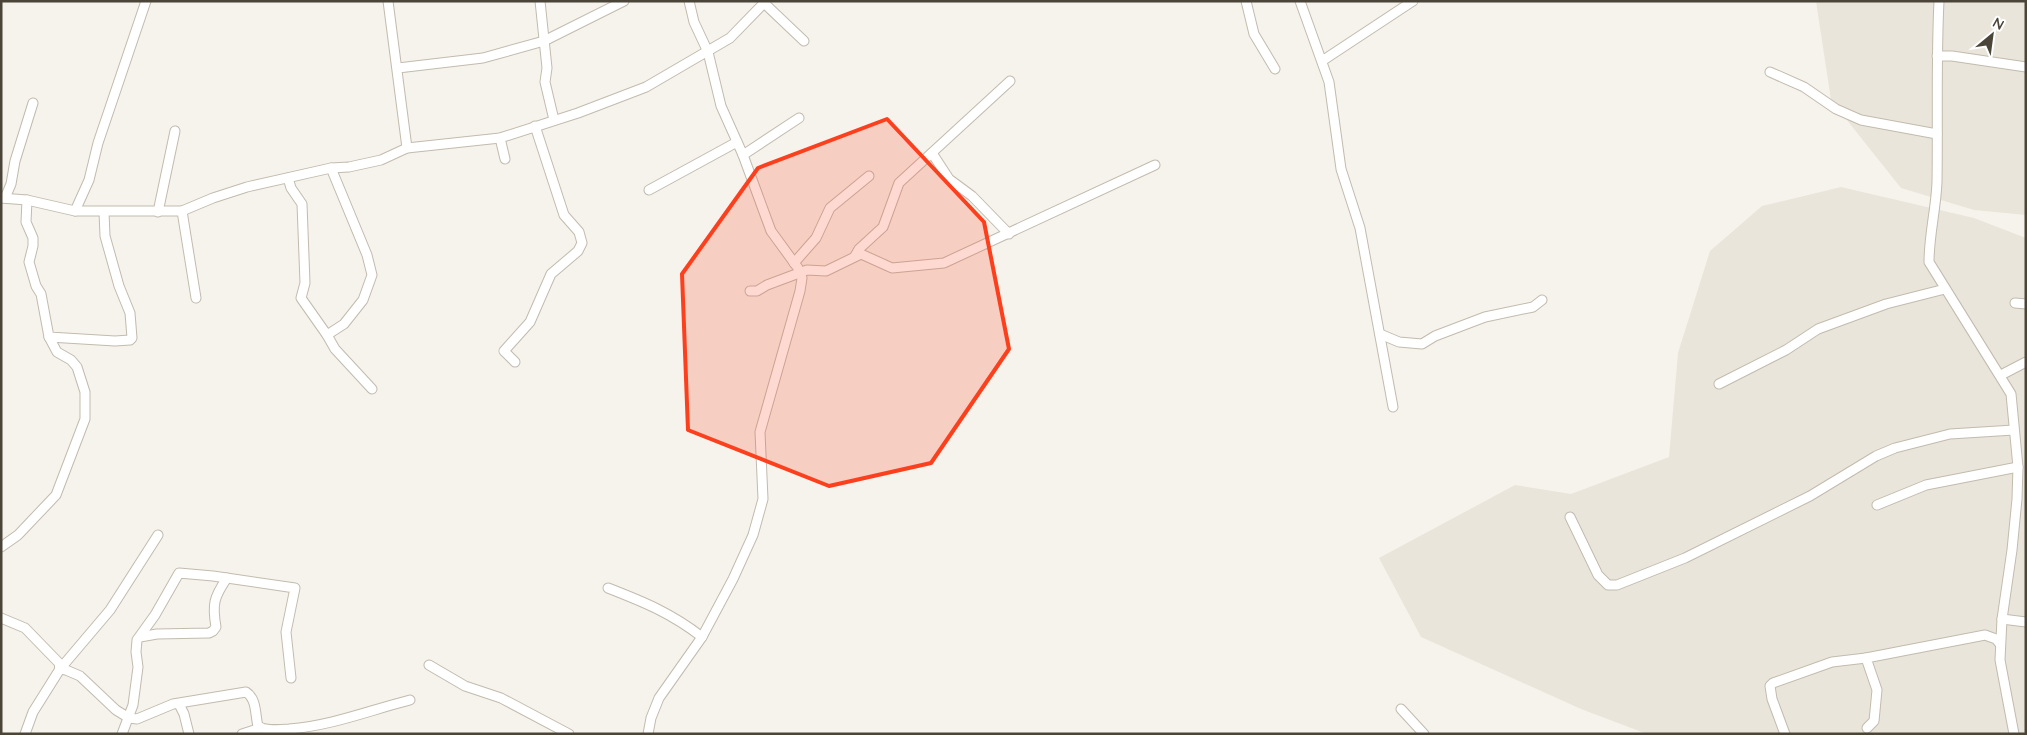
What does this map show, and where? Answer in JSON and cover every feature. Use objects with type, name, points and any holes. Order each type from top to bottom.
[{"type":"street","points":[[75,211],[89,180],[98,143],[146,1]]},
{"type":"street","points":[[388,1],[407,148]]},
{"type":"street","points":[[398,68],[483,58],[544,41],[624,1]]},
{"type":"street","points":[[648,734],[651,718],[659,698],[702,637],[733,579],[753,534],[763,499],[760,432],[802,278],[794,263],[771,231],[743,155],[721,106],[708,52],[694,22],[689,1]]},
{"type":"street","points":[[1246,1],[1254,34],[1275,69]]},
{"type":"street","points":[[1300,1],[1329,82],[1341,169],[1360,228],[1394,407]]},
{"type":"street","points":[[1322,61],[1414,1]]},
{"type":"street","points":[[1939,1],[1936,183],[1934,213],[1929,242],[1929,262],[2001,375],[2011,394],[2018,467],[2012,550],[2002,620],[2000,660],[2014,734]]},
{"type":"street","points":[[33,103],[15,161],[11,184],[3,198],[27,200],[75,211],[182,212],[213,198],[238,190],[331,168],[349,167],[382,160],[407,148],[500,138],[611,102],[646,87],[730,38],[765,2],[804,41]]},
{"type":"street","points":[[542,3],[547,68],[545,82],[554,120]]},
{"type":"street","points":[[1937,56],[1952,56],[2026,67]]},
{"type":"street","points":[[1770,72],[1804,87],[1836,109],[1861,120],[1937,134]]},
{"type":"street","points":[[855,256],[859,249],[883,226],[899,183],[1010,80]]},
{"type":"street","points":[[743,155],[799,118]]},
{"type":"street","points":[[516,362],[504,351],[530,322],[550,274],[578,251],[582,243],[579,232],[564,215],[535,126]]},
{"type":"street","points":[[158,212],[175,131]]},
{"type":"street","points":[[500,138],[505,159]]},
{"type":"street","points":[[649,190],[737,142]]},
{"type":"street","points":[[932,153],[949,180],[972,196],[1009,234]]},
{"type":"street","points":[[750,291],[757,291],[767,284],[807,270],[826,271],[842,265],[861,254],[892,268],[944,263],[1155,165]]},
{"type":"street","points":[[328,335],[344,324],[363,300],[372,275],[367,255],[331,168]]},
{"type":"street","points":[[794,263],[816,238],[830,208],[869,176]]},
{"type":"street","points":[[288,178],[291,188],[302,204],[305,284],[301,298],[328,335],[335,349],[372,389]]},
{"type":"street","points":[[1,547],[18,535],[56,495],[85,419],[85,392],[77,367],[71,360],[56,352],[49,337],[41,294],[36,286],[29,262],[33,238],[26,222],[27,200]]},
{"type":"street","points":[[49,337],[115,341],[130,340],[132,338],[130,313],[119,286],[105,236],[104,212]]},
{"type":"street","points":[[182,212],[196,298]]},
{"type":"street","points":[[1719,384],[1786,350],[1818,329],[1886,304],[1945,289]]},
{"type":"street","points":[[1380,334],[1399,342],[1422,344],[1436,336],[1486,317],[1533,307],[1542,300]]},
{"type":"street","points":[[2015,303],[2026,304]]},
{"type":"street","points":[[2001,375],[2026,362]]},
{"type":"street","points":[[1570,517],[1598,575],[1608,585],[1617,585],[1710,546],[1810,496],[1876,456],[1895,448],[1950,434],[2014,430]]},
{"type":"street","points":[[1877,505],[1926,485],[2018,467]]},
{"type":"street","points":[[25,734],[33,712],[60,669],[110,610],[158,535]]},
{"type":"street","points":[[122,734],[133,705],[138,667],[136,645],[180,573],[295,588],[286,632],[291,678]]},
{"type":"street","points":[[140,637],[156,634],[209,633],[213,631],[216,627],[213,611],[215,599],[227,578]]},
{"type":"street","points":[[608,588],[653,605],[684,623],[702,637]]},
{"type":"street","points":[[1,618],[25,628],[59,663],[60,669]]},
{"type":"street","points":[[2002,620],[2026,622]]},
{"type":"street","points":[[1785,734],[1772,699],[1770,686],[1773,683],[1832,662],[1866,658],[1985,635],[1990,636],[2000,644]]},
{"type":"street","points":[[1866,658],[1877,690],[1874,721],[1867,728]]},
{"type":"street","points":[[429,665],[465,686],[500,698],[569,734]]},
{"type":"street","points":[[60,669],[80,676],[112,707],[129,718],[137,719],[163,708],[179,704],[209,697],[246,692],[250,694],[254,704],[257,724],[261,728]]},
{"type":"street","points":[[242,734],[261,728],[282,729],[322,726],[410,700]]},
{"type":"street","points":[[179,704],[184,714],[189,734]]},
{"type":"street","points":[[1401,709],[1424,734]]},
{"type":"highlighted area","points":[[887,119],[984,222],[1009,349],[931,463],[829,486],[688,430],[682,274],[758,168]]},
{"type":"shaded area","points":[[1816,1],[2026,1],[2026,215],[1974,210],[1901,188],[1831,100]]},
{"type":"shaded area","points":[[1841,187],[1974,218],[2026,238],[2026,734],[1647,734],[1581,709],[1421,637],[1379,558],[1515,485],[1571,494],[1669,457],[1678,353],[1710,251],[1762,206]]}]
